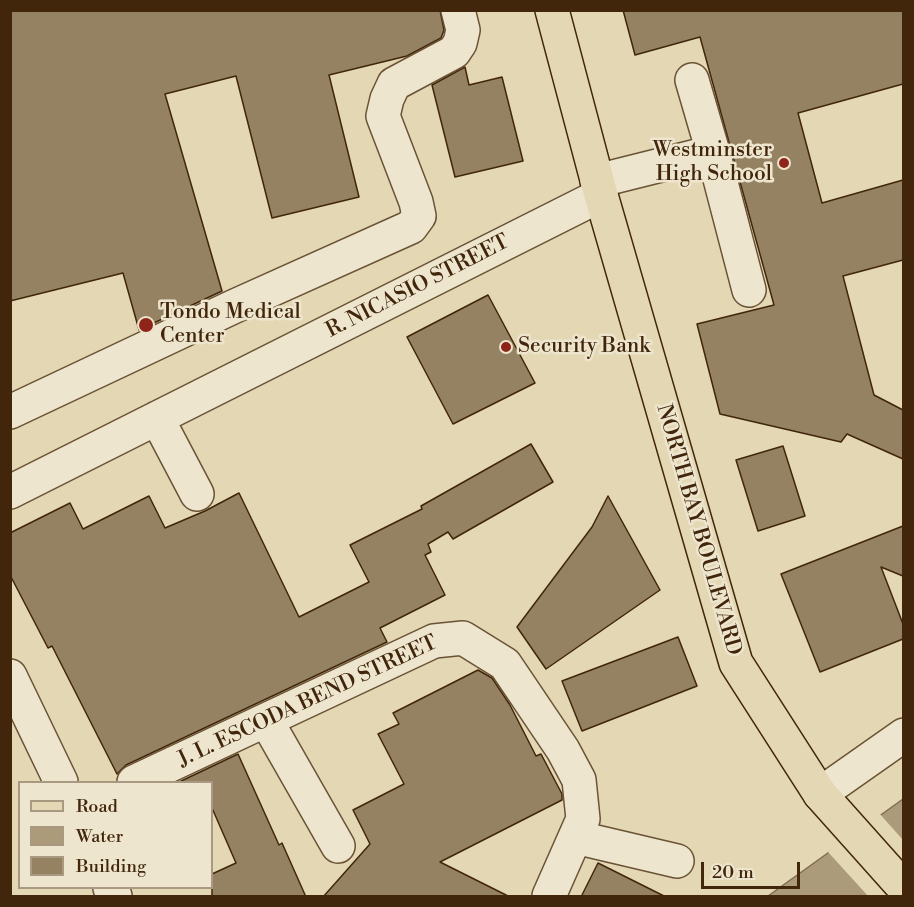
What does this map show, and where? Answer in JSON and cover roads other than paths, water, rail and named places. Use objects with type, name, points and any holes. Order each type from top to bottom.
[{"type":"main road","name":"NORTH BAY BOULEVARD","points":[[552,10],[599,188],[736,663],[820,794],[903,888]]},
{"type":"street","points":[[10,412],[411,227],[419,216],[416,202],[383,116],[394,84],[454,52],[460,43],[463,30],[458,10]]},
{"type":"street","points":[[692,80],[714,152],[748,290]]},
{"type":"street","name":"R. NICASIO STREET","points":[[10,492],[599,188],[714,152]]},
{"type":"street","points":[[157,418],[197,494]]},
{"type":"street","name":"J. L. ESCODA BEND STREET","points":[[138,781],[434,640],[463,638],[505,664],[563,750],[579,780],[583,819],[549,897]]},
{"type":"street","points":[[10,676],[60,781]]},
{"type":"street","points":[[266,720],[338,846]]},
{"type":"street","points":[[820,794],[903,735]]},
{"type":"street","points":[[575,837],[677,861]]},
{"type":"water","points":[[903,799],[903,896],[768,896]]},
{"type":"place","name":"Westminster High School","points":[[784,163]]},
{"type":"place","name":"Tondo Medical Center","points":[[146,325]]},
{"type":"place","name":"Security Bank","points":[[506,347]]}]
